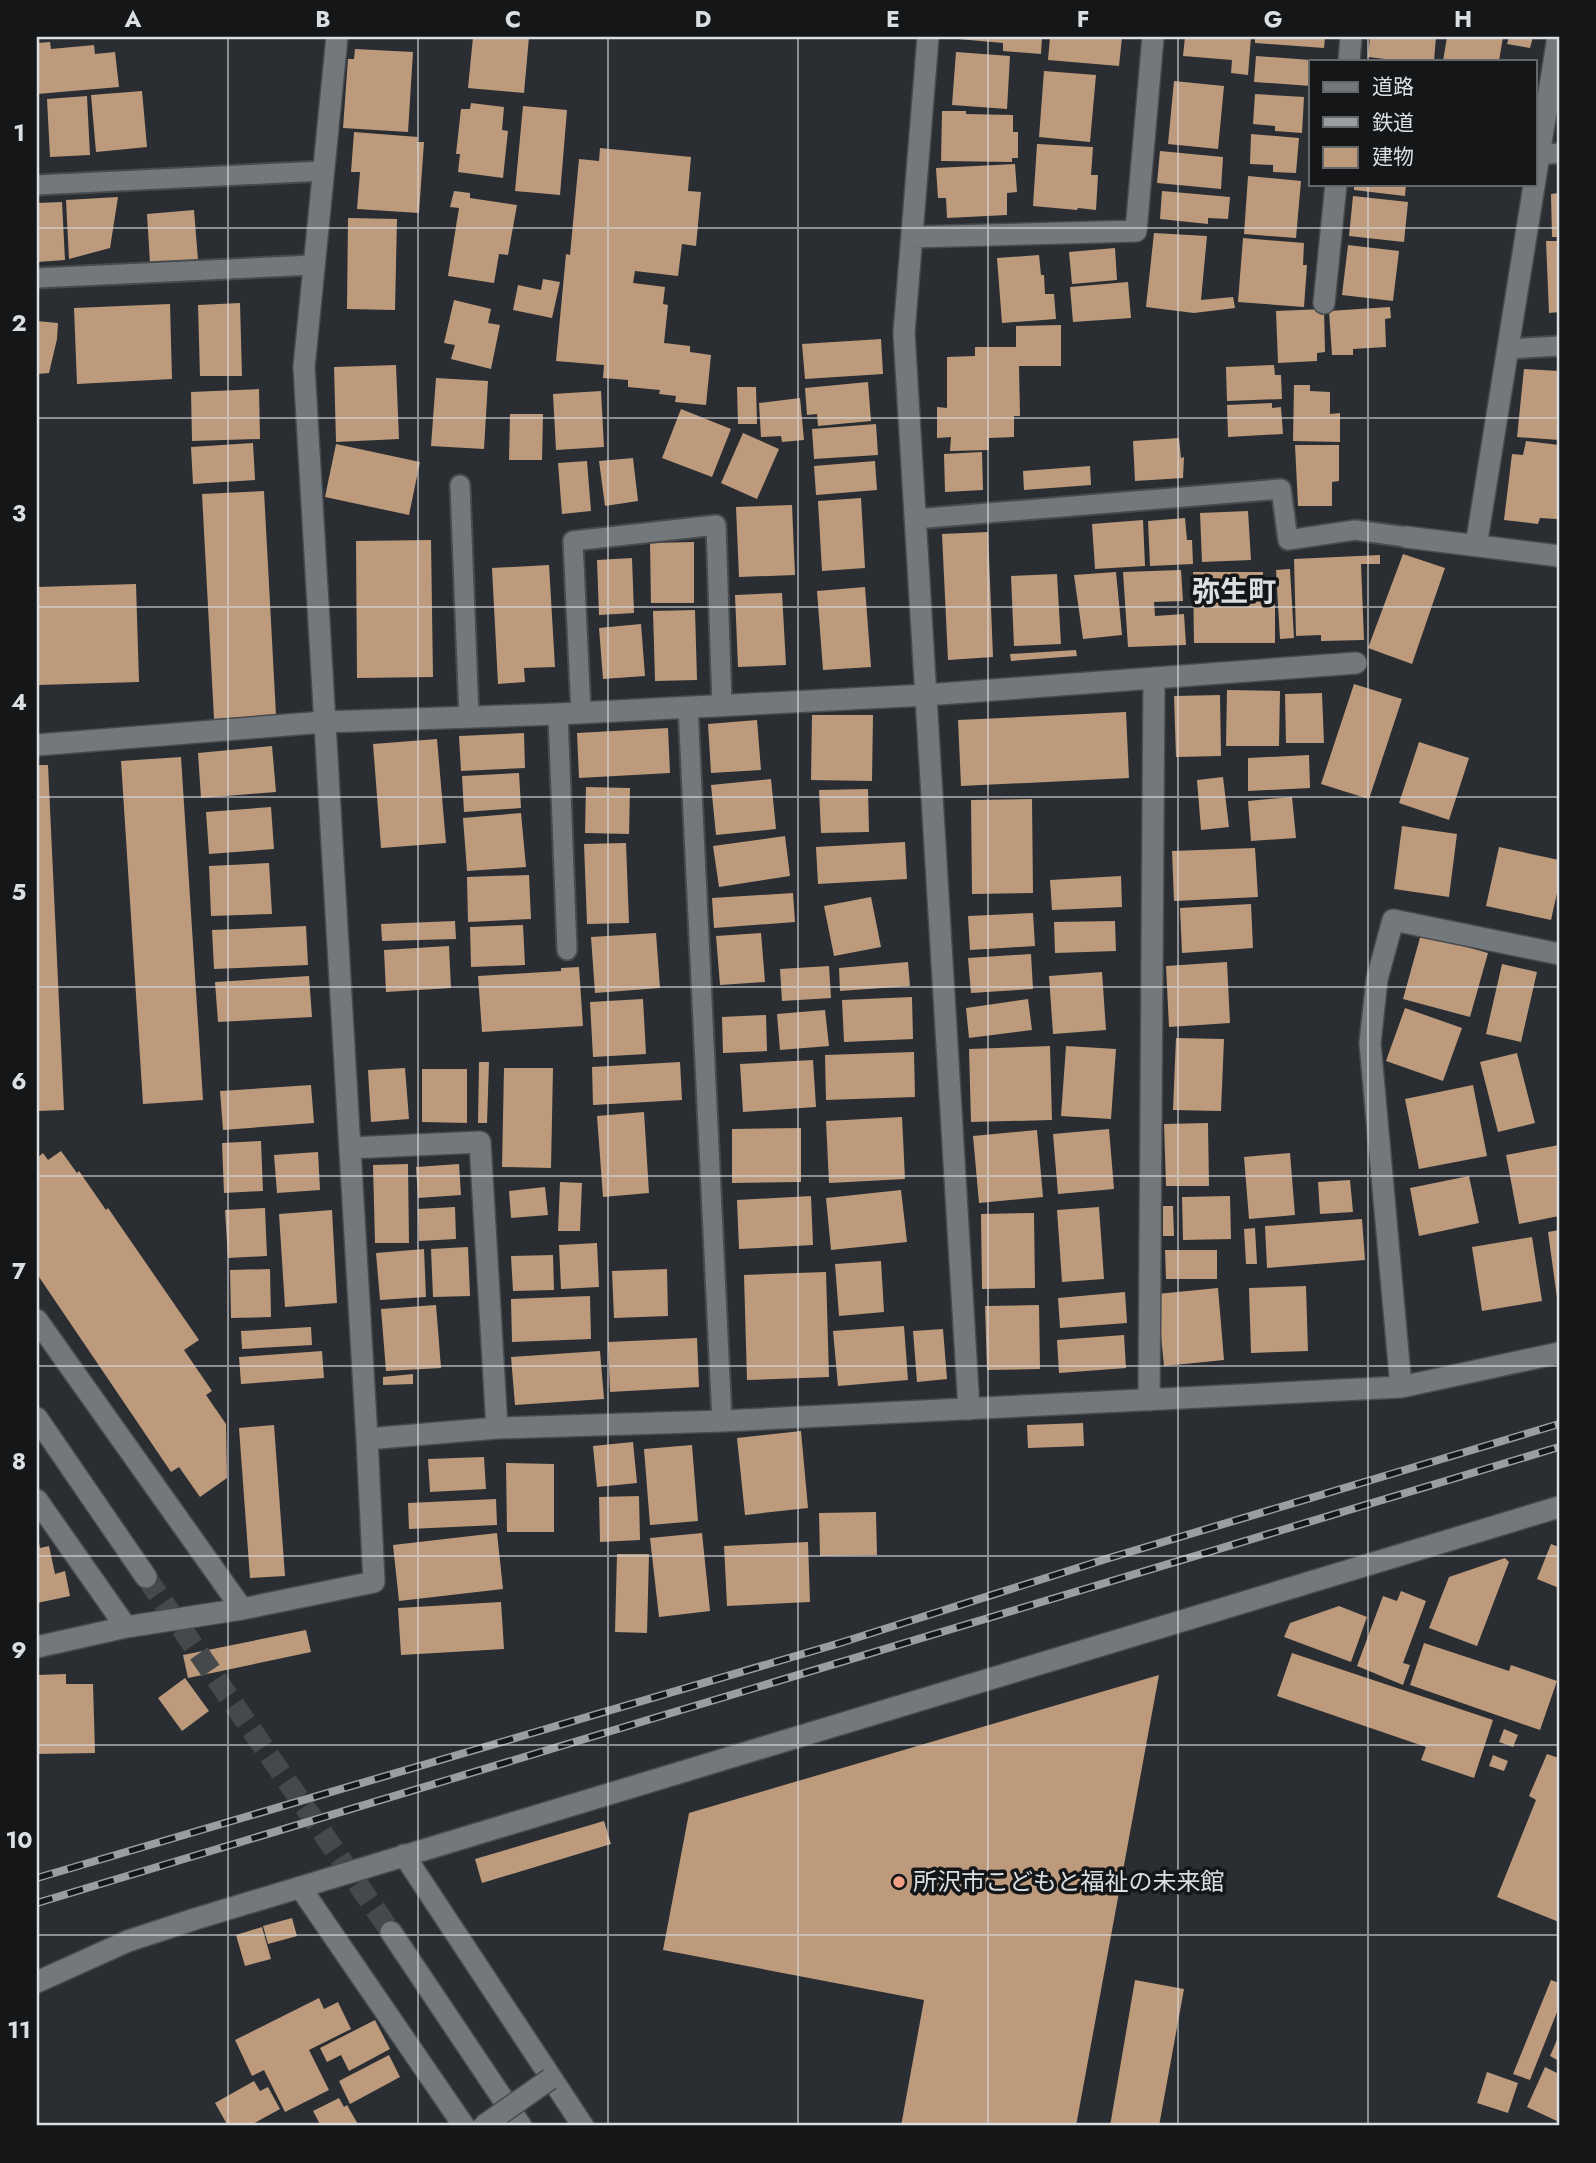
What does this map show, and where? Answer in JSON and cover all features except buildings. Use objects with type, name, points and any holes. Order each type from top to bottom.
[{"type":"street","points":[[37,1647],[126,1627],[242,1609],[374,1582],[304,367],[337,37]]},
{"type":"street","points":[[928,37],[904,333],[969,1409]]},
{"type":"street","points":[[912,237],[1136,231],[1153,37]]},
{"type":"street","points":[[1349,60],[1352,37]]},
{"type":"street","points":[[1476,545],[1508,349],[1549,154],[1558,37]]},
{"type":"street","points":[[1324,303],[1336,186]]},
{"type":"street","points":[[1406,537],[1559,556]]},
{"type":"street","points":[[37,745],[324,722],[581,713],[926,695],[1356,663]]},
{"type":"street","points":[[1149,1400],[1154,678]]},
{"type":"street","points":[[1401,1388],[1370,1043],[1377,979],[1393,920],[1559,954]]},
{"type":"street","points":[[350,1148],[480,1142],[497,1427]]},
{"type":"street","points":[[37,1320],[242,1609]]},
{"type":"street","points":[[367,1439],[497,1427],[722,1422],[1401,1388],[1559,1353]]},
{"type":"street","points":[[37,1418],[146,1577]]},
{"type":"street","points":[[37,1500],[126,1627]]},
{"type":"street","points":[[37,1982],[128,1941],[300,1887],[1559,1507]]},
{"type":"street","points":[[404,1855],[583,2126]]},
{"type":"street","points":[[300,1887],[464,2126]]},
{"type":"street","points":[[391,1932],[521,2126]]},
{"type":"street","points":[[483,2126],[550,2079]]},
{"type":"lane","points":[[37,185],[323,171]]},
{"type":"lane","points":[[37,278],[313,265]]},
{"type":"lane","points":[[1508,349],[1559,346]]},
{"type":"lane","points":[[460,485],[469,717]]},
{"type":"lane","points":[[915,519],[1281,489],[1287,540],[1355,530],[1406,537]]},
{"type":"lane","points":[[581,713],[573,541],[716,525],[722,706]]},
{"type":"lane","points":[[688,707],[722,1422]]},
{"type":"lane","points":[[558,714],[568,950]]},
{"type":"tunnel","points":[[146,1577],[391,1932]]},
{"type":"railway","points":[[37,1878],[840,1643],[1106,1559],[1559,1424]]},
{"type":"railway","points":[[37,1903],[1559,1447]]},
{"type":"place","name":"所沢市こどもと福祉の未来館","points":[[899,1882]]},
{"type":"district","name":"弥生町","points":[[1234,591]]}]
